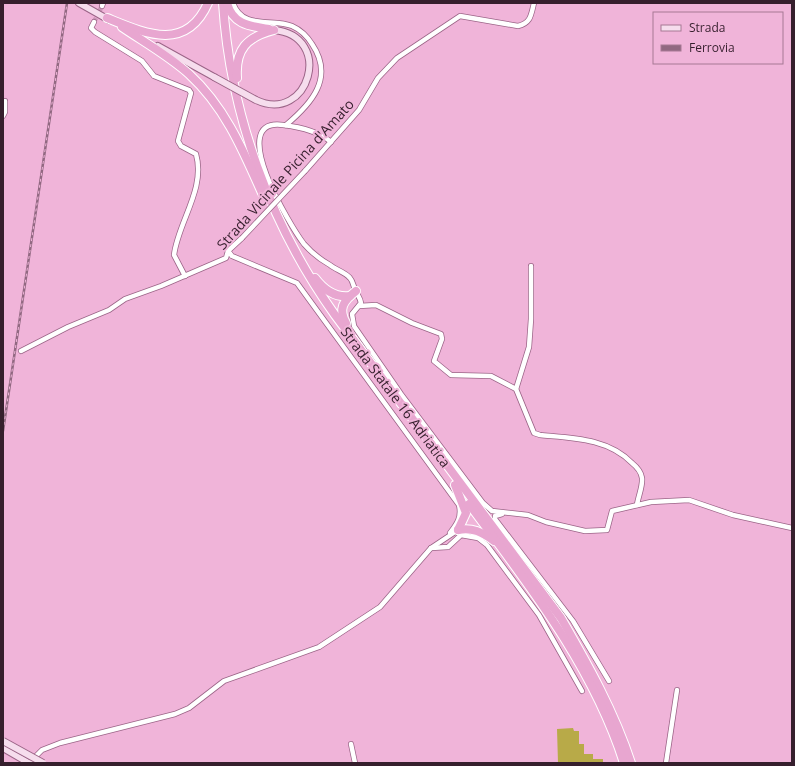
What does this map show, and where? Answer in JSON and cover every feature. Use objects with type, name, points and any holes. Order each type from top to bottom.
[{"type":"highway","points":[[107,18],[145,34],[166,35],[178,32],[191,25],[199,17],[208,3]]},
{"type":"highway","name":"Strada Statale 16 Adriatica","points":[[217,3],[222,48],[234,108],[262,193],[288,248],[317,297],[549,613],[587,677],[609,722],[624,763]]},
{"type":"highway","name":"Strada Statale 16 Adriatica","points":[[223,3],[230,64],[255,161],[272,202],[300,260],[328,304],[367,358],[561,618],[591,671],[612,713],[631,763]]},
{"type":"highway","points":[[227,3],[232,14],[243,24],[274,30]]},
{"type":"highway","points":[[122,26],[186,71],[210,97],[236,137],[262,193]]},
{"type":"highway","points":[[246,130],[237,78],[238,59],[242,49],[251,39],[262,33],[274,30]]},
{"type":"highway","points":[[300,260],[320,285],[332,294],[338,296],[353,294]]},
{"type":"highway","points":[[353,294],[342,308],[342,315],[367,358]]},
{"type":"highway","points":[[455,485],[463,501],[466,512],[458,530],[475,529],[500,546]]},
{"type":"main road","points":[[82,5],[256,100],[271,104],[288,101],[302,90],[308,78],[309,61],[303,46],[289,34],[274,30]]},
{"type":"main road","points":[[3,741],[43,763]]},
{"type":"main road","points":[[3,748],[29,763]]},
{"type":"street","points":[[233,3],[241,15],[253,22],[284,23],[299,30],[308,38],[319,58],[322,72],[319,85],[312,100],[286,125]]},
{"type":"street","name":"Strada Vicinale Picina d'Amato","points":[[21,351],[68,327],[108,310],[128,297],[142,294],[226,258],[228,251],[305,171],[359,110],[378,78],[397,58],[460,16],[518,26],[524,25],[530,20],[534,3]]},
{"type":"street","points":[[94,22],[91,28],[95,32],[142,61],[154,76],[189,90],[191,93],[178,141],[181,146],[196,154],[196,181],[191,204],[174,255],[185,276]]},
{"type":"street","points":[[3,116],[5,112],[5,101]]},
{"type":"street","points":[[331,142],[314,132],[286,125],[270,124],[260,133],[259,139],[261,157],[284,213],[307,248],[329,265],[345,274],[351,280],[353,294],[360,299],[359,306],[352,314],[354,326],[401,394],[483,503],[492,511],[503,514],[528,515],[546,522],[585,531],[607,530],[612,511],[651,502],[689,500],[733,515],[792,528]]},
{"type":"street","points":[[228,251],[232,256],[297,283],[459,505],[461,512],[459,519],[449,535]]},
{"type":"street","points":[[531,266],[531,319],[529,347],[516,389],[534,433],[540,435],[579,438],[611,448],[626,456],[639,469],[642,479],[637,505]]},
{"type":"street","points":[[359,306],[376,305],[412,323],[441,334],[442,339],[434,361],[452,375],[491,376],[516,389]]},
{"type":"street","points":[[503,514],[496,516],[495,519],[573,621],[609,681]]},
{"type":"street","points":[[29,763],[42,750],[60,743],[184,711],[224,681],[319,647],[380,607],[431,548],[458,530]]},
{"type":"street","points":[[431,548],[448,547],[461,535],[478,538],[487,545],[539,615],[582,691]]},
{"type":"street","points":[[666,763],[677,690]]},
{"type":"street","points":[[351,744],[356,763]]},
{"type":"shaded area","points":[[573,728],[574,731],[579,731],[579,744],[584,744],[584,754],[593,754],[593,759],[603,759],[603,763],[558,763],[557,729]]},
{"type":"tunnel","points":[[94,22],[102,6]]},
{"type":"railway","points":[[3,431],[67,3]]}]
